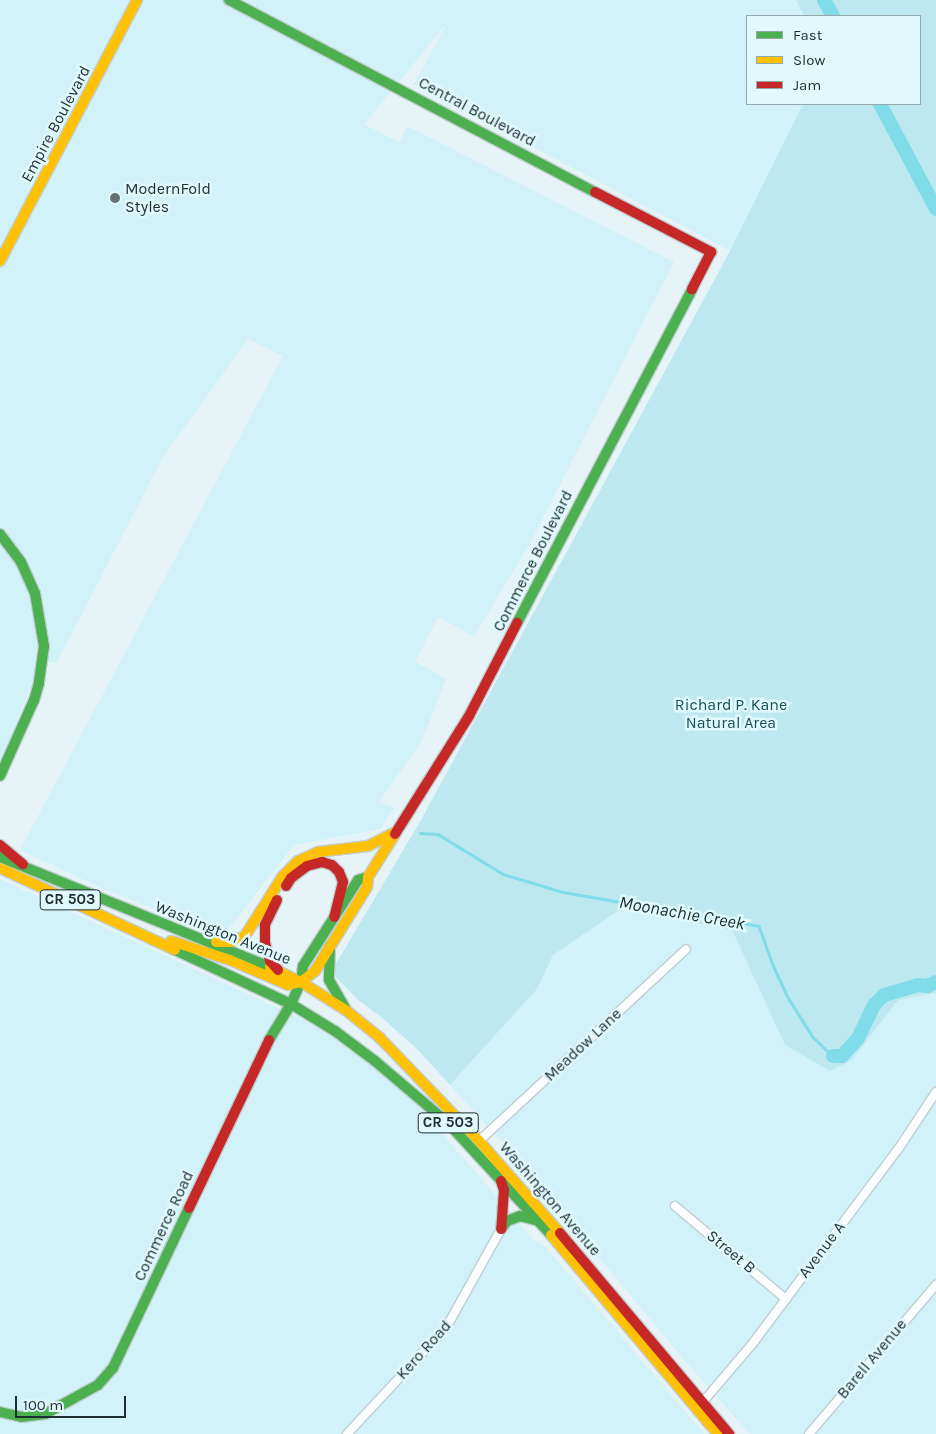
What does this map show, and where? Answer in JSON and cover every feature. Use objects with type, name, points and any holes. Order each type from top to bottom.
[{"type":"main road","name":"Empire Boulevard","points":[[0,261],[137,0]]},
{"type":"main road","name":"Central Boulevard","points":[[229,0],[711,252]]},
{"type":"main road","name":"Commerce Boulevard","points":[[300,982],[315,971],[367,887],[368,877],[395,832],[469,716],[711,252]]},
{"type":"main road","points":[[0,534],[21,562],[32,586],[40,612],[44,646],[34,700],[0,776]]},
{"type":"main road","points":[[211,942],[231,942],[245,936],[283,876],[298,861],[318,852],[368,846],[395,832]]},
{"type":"main road","points":[[0,845],[32,871]]},
{"type":"main road","name":"Washington Avenue","points":[[0,857],[279,971],[347,1011],[392,1049],[479,1141],[581,1256],[729,1434]]},
{"type":"main road","points":[[279,971],[270,961],[265,943],[266,925],[273,906],[291,878],[307,866],[322,862],[332,866],[339,872],[343,882],[334,918]]},
{"type":"main road","name":"Washington Avenue","points":[[0,868],[291,1004],[335,1031],[411,1090],[449,1124],[541,1223],[718,1434]]},
{"type":"main road","name":"Commerce Boulevard","points":[[300,982],[303,966],[358,880],[368,877]]},
{"type":"main road","points":[[140,932],[230,960],[288,985],[300,982]]},
{"type":"main road","points":[[330,946],[328,980],[347,1011]]},
{"type":"main road","name":"Commerce Road","points":[[0,1412],[22,1417],[45,1414],[93,1389],[113,1368],[268,1042],[291,1004],[300,982]]},
{"type":"main road","points":[[500,1178],[504,1190],[500,1229]]},
{"type":"main road","points":[[500,1229],[508,1221],[520,1216],[530,1217],[541,1223]]},
{"type":"street","name":"Meadow Lane","points":[[479,1141],[686,949]]},
{"type":"street","name":"Avenue A","points":[[702,1403],[786,1299],[899,1148],[936,1092]]},
{"type":"street","name":"Street B","points":[[676,1206],[786,1299]]},
{"type":"street","name":"Kero Road","points":[[346,1434],[446,1328],[500,1229]]},
{"type":"street","name":"Barell Avenue","points":[[809,1434],[936,1285]]},
{"type":"shaded area","points":[[0,0],[796,0],[804,15],[746,15],[746,105],[803,105],[730,251],[414,84],[447,23],[364,124],[400,143],[407,126],[674,262],[528,547],[474,636],[438,617],[415,662],[446,679],[422,741],[379,802],[395,808],[380,829],[294,845],[223,936],[108,891],[20,850],[283,356],[248,339],[163,457],[57,662],[40,663],[0,763]]},
{"type":"shaded area","points":[[0,879],[304,1020],[359,1054],[413,1099],[534,1240],[545,1246],[704,1434],[0,1434]]},
{"type":"shaded area","points":[[621,909],[732,930],[785,1045],[852,1060],[898,1000],[936,993],[936,1434],[750,1434],[692,1369],[570,1223],[564,1209],[450,1085],[537,989],[553,955]]},
{"type":"green space","name":"Richard P. Kane Natural Area","points":[[796,0],[936,0],[936,993],[898,1000],[852,1060],[830,1071],[785,1045],[732,930],[621,909],[553,955],[537,989],[450,1085],[418,1050],[380,1016],[358,1000],[331,972],[421,820],[730,251],[803,105],[921,105],[921,15],[804,15]]},
{"type":"waterway","points":[[824,0],[832,15]]},
{"type":"waterway","points":[[881,105],[936,209]]},
{"type":"waterway","name":"Moonachie Creek","points":[[420,833],[438,834],[503,874],[563,892],[759,926],[773,965],[789,999],[813,1037],[833,1056]]},
{"type":"waterway","name":"Moonachie Creek","points":[[833,1056],[842,1056],[858,1038],[874,1005],[884,995],[918,985],[927,986],[936,982]]},
{"type":"traffic: fast","points":[[229,0],[595,192]]},
{"type":"traffic: fast","points":[[517,623],[692,289]]},
{"type":"traffic: fast","points":[[0,534],[21,562],[35,593],[44,646],[39,683],[34,700],[0,776]]},
{"type":"traffic: fast","points":[[0,857],[270,967]]},
{"type":"traffic: fast","points":[[269,1040],[291,1004],[301,982],[303,966],[358,880],[368,877]]},
{"type":"traffic: fast","points":[[330,946],[329,980],[345,1008]]},
{"type":"traffic: fast","points":[[175,950],[291,1004],[335,1031],[375,1061],[449,1124],[551,1235]]},
{"type":"traffic: fast","points":[[0,1412],[21,1417],[45,1414],[98,1385],[113,1368],[189,1208]]},
{"type":"traffic: fast","points":[[501,1229],[507,1221],[520,1216],[539,1221]]},
{"type":"traffic: slow","points":[[0,261],[137,0]]},
{"type":"traffic: slow","points":[[216,942],[231,942],[245,936],[283,876],[298,861],[318,852],[368,846],[395,832]]},
{"type":"traffic: slow","points":[[301,982],[315,971],[367,887],[368,877],[395,834]]},
{"type":"traffic: slow","points":[[0,868],[175,950]]},
{"type":"traffic: slow","points":[[171,941],[230,960],[288,985],[301,982]]},
{"type":"traffic: slow","points":[[270,967],[301,982],[347,1011],[380,1038],[479,1141],[560,1233]]},
{"type":"traffic: slow","points":[[551,1235],[718,1434]]},
{"type":"traffic: jam","points":[[595,192],[711,252],[692,289]]},
{"type":"traffic: jam","points":[[395,834],[469,716],[517,623]]},
{"type":"traffic: jam","points":[[0,845],[23,864]]},
{"type":"traffic: jam","points":[[286,886],[291,878],[307,866],[322,862],[332,865],[339,872],[343,882],[334,917]]},
{"type":"traffic: jam","points":[[277,900],[265,925],[265,943],[270,961],[278,970]]},
{"type":"traffic: jam","points":[[189,1208],[269,1040]]},
{"type":"traffic: jam","points":[[501,1181],[504,1190],[501,1229]]},
{"type":"traffic: jam","points":[[560,1233],[729,1434]]},
{"type":"place","name":"ModernFold Styles","points":[[115,198]]}]
